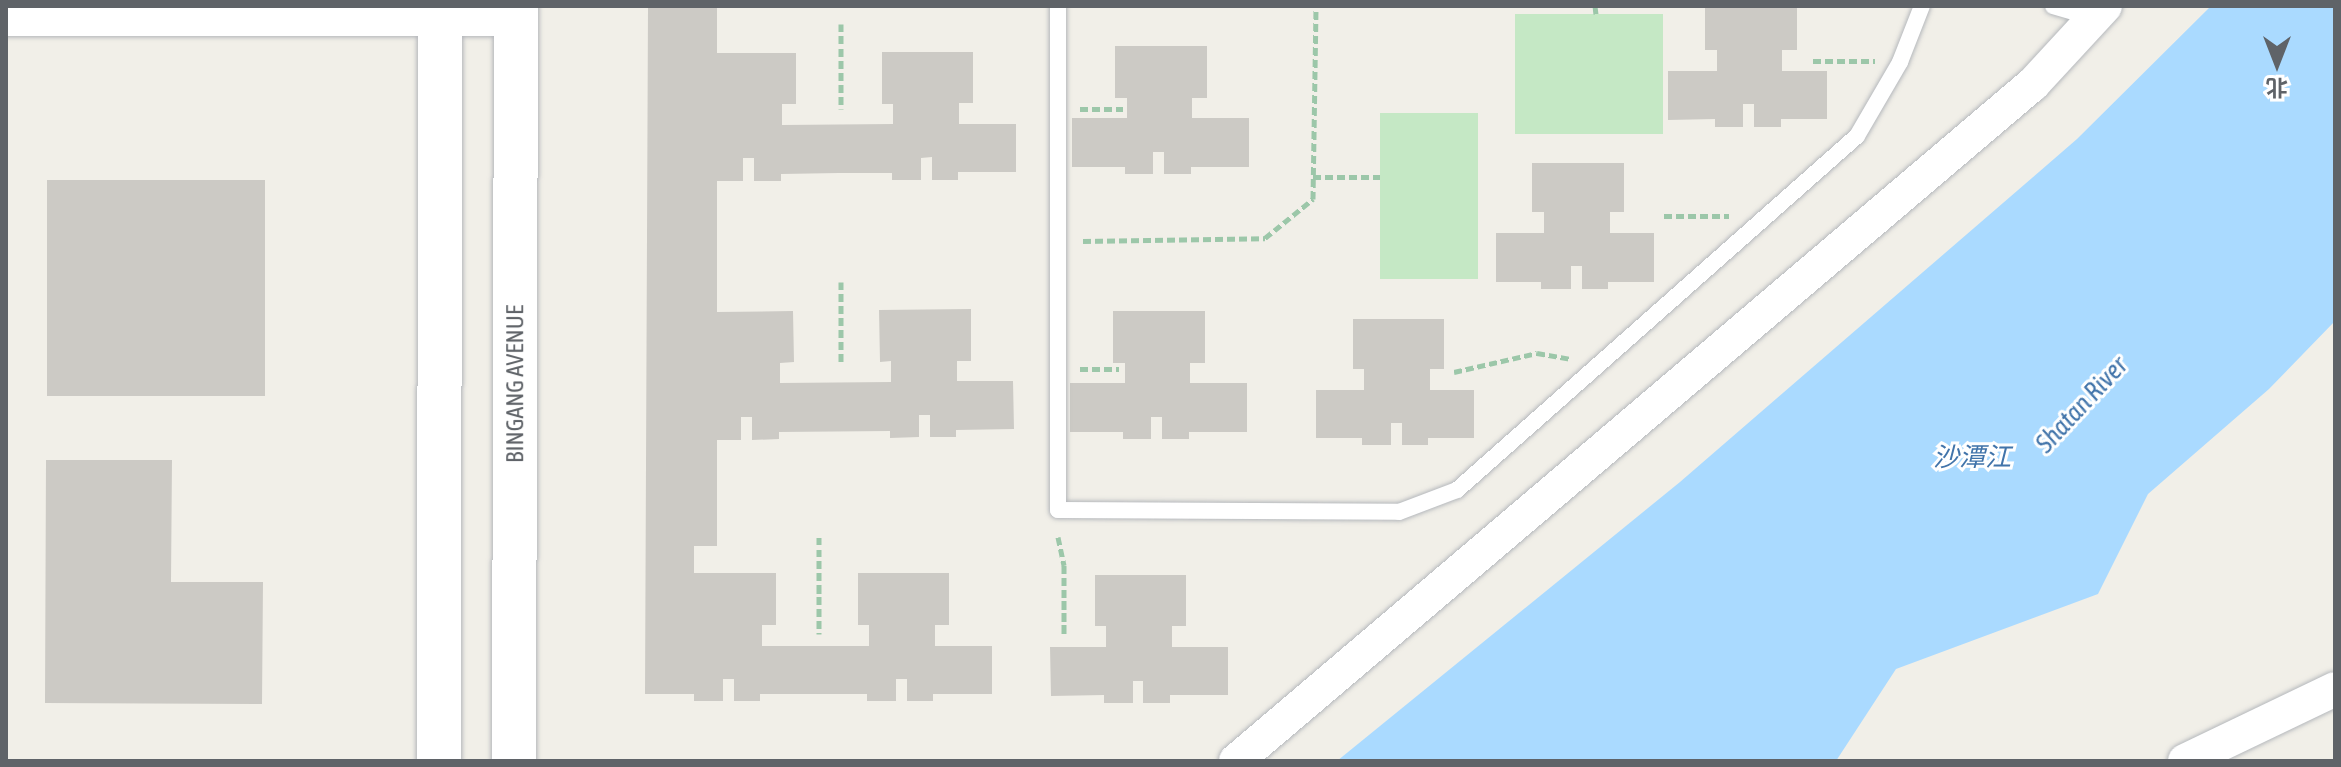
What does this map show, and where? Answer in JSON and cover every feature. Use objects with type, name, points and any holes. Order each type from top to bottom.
[{"type":"main road","points":[[439,761],[440,13]]},
{"type":"main road","name":"BINGANG AVENUE","points":[[514,761],[516,13]]},
{"type":"street","points":[[1236,761],[2033,84],[2100,12]]},
{"type":"street","points":[[6,19],[516,13]]},
{"type":"street","points":[[2185,761],[2335,689]]},
{"type":"lane","points":[[1058,6],[1058,510],[1399,512],[1457,490],[1857,136],[1900,62],[1922,6]]},
{"type":"lane","points":[[2053,6],[2100,12]]},
{"type":"path","points":[[1058,241],[1265,238],[1313,199],[1316,6]]},
{"type":"path","points":[[1595,6],[1596,14]]},
{"type":"path","points":[[841,24],[841,109]]},
{"type":"path","points":[[1813,61],[1900,62]]},
{"type":"path","points":[[1058,109],[1123,109]]},
{"type":"path","points":[[1313,177],[1380,177]]},
{"type":"path","points":[[1664,216],[1735,216],[1755,226]]},
{"type":"path","points":[[841,282],[841,364]]},
{"type":"path","points":[[1454,372],[1537,353],[1592,370]]},
{"type":"path","points":[[1058,369],[1119,369]]},
{"type":"path","points":[[819,537],[819,634]]},
{"type":"path","points":[[1058,537],[1064,565],[1064,634]]},
{"type":"green space","points":[[1515,14],[1663,14],[1663,134],[1515,134]]},
{"type":"green space","points":[[1380,113],[1478,113],[1478,279],[1380,279]]},
{"type":"water","name":"沙潭江","points":[[2211,6],[2335,6],[2335,321],[2269,389],[2148,494],[2098,594],[1896,669],[1836,761],[1337,761],[1680,482],[2077,139]]},
{"type":"building","points":[[648,6],[717,6],[717,53],[796,53],[796,104],[782,104],[782,125],[893,124],[893,104],[882,104],[882,52],[973,52],[973,103],[959,103],[959,124],[1016,124],[1016,172],[958,172],[958,180],[932,180],[932,157],[921,158],[921,180],[892,180],[892,173],[839,173],[781,174],[781,181],[754,181],[754,158],[743,158],[743,181],[717,181],[717,312],[793,311],[794,362],[780,363],[780,383],[891,382],[891,361],[880,362],[879,310],[971,309],[971,361],[957,361],[957,381],[1013,381],[1014,429],[956,430],[956,437],[930,437],[930,415],[919,415],[919,437],[890,438],[890,431],[779,432],[779,439],[752,440],[752,417],[741,417],[741,440],[717,440],[717,546],[694,546],[694,573],[776,573],[776,625],[762,625],[762,646],[869,646],[869,625],[858,625],[858,573],[949,573],[949,625],[935,625],[935,646],[992,646],[992,694],[933,694],[933,701],[907,701],[907,679],[896,679],[896,701],[867,701],[867,694],[760,694],[760,701],[734,701],[734,679],[723,679],[723,701],[694,701],[694,694],[645,694]]},
{"type":"building","points":[[1705,6],[1797,6],[1797,50],[1782,50],[1782,71],[1827,71],[1827,119],[1781,119],[1781,127],[1754,127],[1754,104],[1743,104],[1743,127],[1715,127],[1715,119],[1668,120],[1668,71],[1717,71],[1717,50],[1705,50]]},
{"type":"building","points":[[1115,46],[1207,46],[1207,98],[1192,98],[1192,118],[1249,118],[1249,167],[1191,167],[1191,174],[1164,174],[1164,152],[1153,152],[1153,174],[1125,174],[1125,167],[1072,167],[1072,118],[1127,118],[1127,98],[1115,98]]},
{"type":"building","points":[[1532,163],[1624,163],[1624,212],[1610,212],[1610,233],[1654,233],[1654,282],[1608,282],[1608,289],[1582,289],[1582,266],[1571,266],[1571,289],[1541,289],[1541,282],[1496,282],[1496,233],[1544,233],[1544,212],[1532,212]]},
{"type":"building","points":[[47,180],[265,180],[265,396],[47,396]]},
{"type":"building","points":[[1113,311],[1205,311],[1205,363],[1190,363],[1190,383],[1247,383],[1247,432],[1189,432],[1189,439],[1162,439],[1162,417],[1151,417],[1151,439],[1123,439],[1123,432],[1070,432],[1070,383],[1125,383],[1125,363],[1113,363]]},
{"type":"building","points":[[1353,319],[1444,319],[1444,369],[1430,369],[1430,390],[1474,390],[1474,438],[1428,438],[1428,445],[1402,445],[1402,423],[1391,423],[1391,445],[1362,445],[1362,438],[1316,438],[1316,390],[1364,390],[1364,369],[1353,369]]},
{"type":"building","points":[[46,460],[172,460],[171,582],[263,582],[262,704],[45,703]]},
{"type":"building","points":[[1095,575],[1186,575],[1186,626],[1172,626],[1172,647],[1228,647],[1228,695],[1170,695],[1170,703],[1143,703],[1143,681],[1133,681],[1133,703],[1104,703],[1104,695],[1051,696],[1050,647],[1106,647],[1106,626],[1095,626]]},
{"type":"water label","name":"Shatan River","points":[[2082,405]]}]
